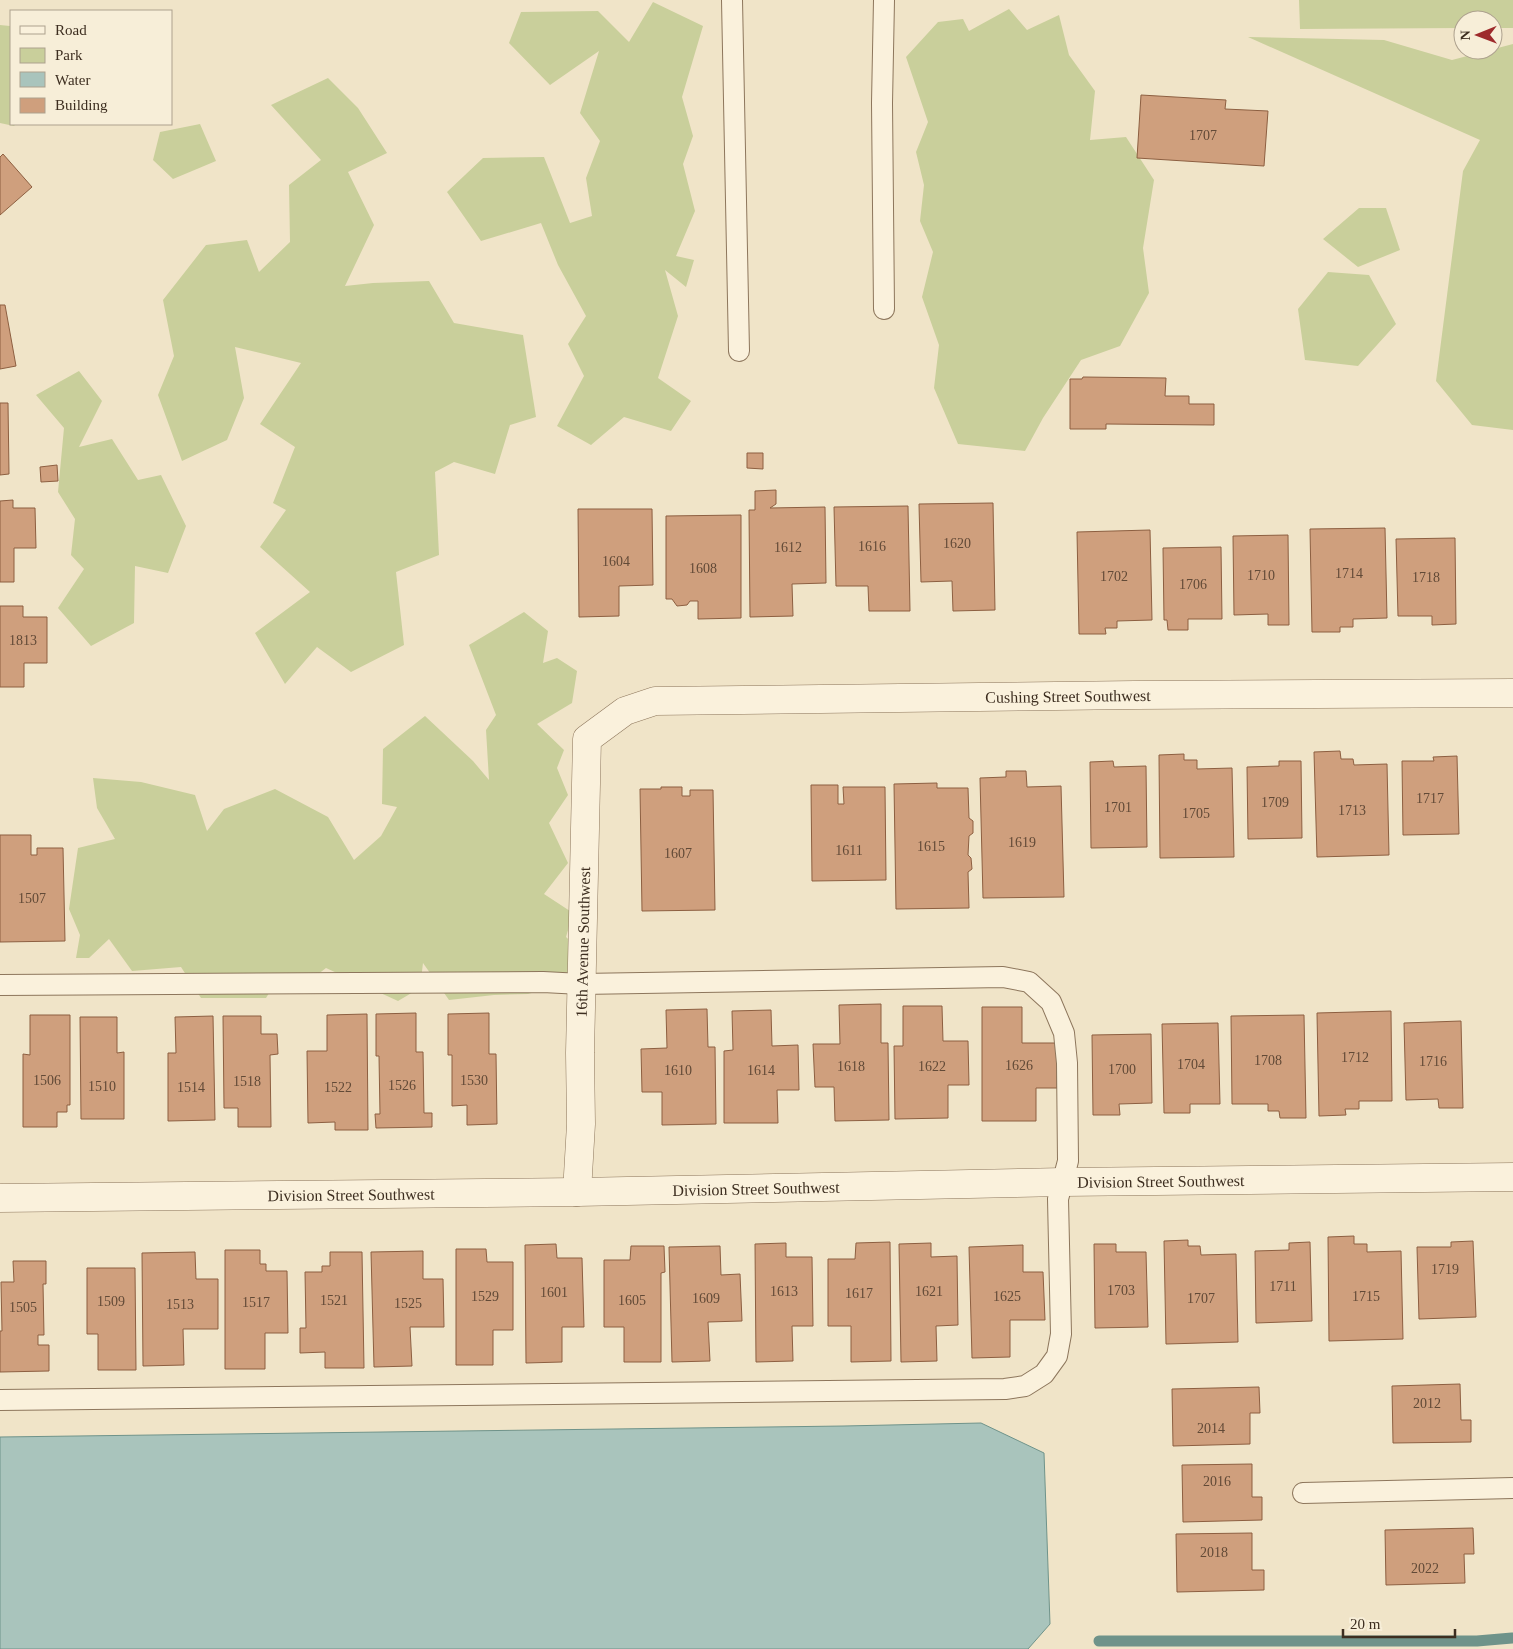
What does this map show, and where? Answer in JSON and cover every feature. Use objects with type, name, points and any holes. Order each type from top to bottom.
[{"type":"street","name":"Cushing Street Southwest","points":[[625,711],[655,701],[1145,694],[1513,693]]},
{"type":"street","name":"16th Avenue Southwest","points":[[577,1192],[581,1124],[581,984],[587,739],[625,711]]},
{"type":"street","name":"Division Street Southwest","points":[[0,1198],[577,1192],[1063,1182],[1513,1177]]},
{"type":"lane","points":[[732,0],[739,350]]},
{"type":"lane","points":[[884,0],[882,113],[884,308]]},
{"type":"lane","points":[[0,985],[543,982],[581,984],[1003,978],[1030,982],[1051,1002],[1064,1033],[1067,1063],[1068,1161],[1058,1199],[1061,1334],[1057,1356],[1044,1374],[1025,1386],[1005,1389],[0,1400]]},
{"type":"lane","points":[[1303,1493],[1513,1488]]},
{"type":"green space","points":[[1299,0],[1513,0],[1513,28],[1503,28],[1503,10],[1453,10],[1453,28],[1300,29]]},
{"type":"green space","points":[[653,2],[703,26],[682,97],[693,136],[683,164],[695,211],[676,256],[694,260],[686,287],[665,270],[678,316],[658,378],[691,401],[671,431],[624,417],[591,445],[557,426],[584,376],[568,344],[586,316],[558,265],[541,223],[481,241],[447,192],[483,158],[544,157],[570,223],[592,216],[586,178],[600,141],[580,113],[599,51],[550,85],[509,43],[521,12],[598,11],[629,42]]},
{"type":"green space","points":[[1009,9],[1027,30],[1059,15],[1069,55],[1095,91],[1090,140],[1126,137],[1154,180],[1143,248],[1149,293],[1120,346],[1081,360],[1043,418],[1025,451],[958,444],[934,388],[939,345],[922,297],[933,252],[920,221],[924,185],[916,152],[928,122],[906,57],[938,22],[963,19],[969,31]]},
{"type":"green space","points":[[0,25],[10,26],[10,125],[15,125],[14,126],[0,123]]},
{"type":"green space","points":[[1248,37],[1384,40],[1452,60],[1503,60],[1503,47],[1513,44],[1513,430],[1472,425],[1436,381],[1463,171],[1480,140]]},
{"type":"green space","points":[[328,78],[358,108],[387,153],[348,172],[374,225],[345,286],[429,281],[454,323],[523,335],[536,417],[510,425],[495,474],[454,462],[435,472],[439,555],[396,572],[404,645],[351,672],[317,647],[285,684],[255,633],[310,592],[260,547],[286,510],[273,503],[295,447],[260,424],[301,363],[235,347],[244,398],[227,440],[182,461],[158,395],[174,356],[163,300],[206,245],[247,240],[259,272],[290,242],[289,185],[321,160],[271,105]]},
{"type":"green space","points":[[200,124],[216,161],[173,179],[153,160],[160,132]]},
{"type":"green space","points":[[1359,208],[1386,208],[1400,250],[1358,267],[1323,239]]},
{"type":"green space","points":[[1328,272],[1369,275],[1396,324],[1358,366],[1305,360],[1298,309]]},
{"type":"green space","points":[[79,371],[102,401],[79,447],[112,439],[138,480],[161,475],[186,526],[168,573],[135,566],[134,623],[91,646],[58,608],[84,569],[71,555],[75,519],[58,492],[64,428],[36,395]]},
{"type":"green space","points":[[524,612],[548,631],[543,663],[557,658],[577,671],[572,703],[537,724],[564,750],[557,768],[568,795],[549,823],[568,863],[544,894],[573,913],[566,937],[592,961],[553,987],[528,994],[494,995],[449,1000],[423,963],[420,988],[398,1001],[326,968],[313,978],[279,977],[266,998],[201,998],[181,967],[132,971],[109,939],[89,958],[76,958],[80,935],[69,909],[78,848],[115,839],[97,808],[93,778],[141,782],[195,795],[207,831],[224,809],[275,789],[328,817],[354,860],[381,836],[397,807],[382,804],[383,749],[425,716],[473,761],[489,780],[486,730],[496,715],[469,645]]},
{"type":"water","points":[[981,1423],[1044,1453],[1050,1624],[1028,1649],[0,1649],[0,1437]]},
{"type":"building","points":[[1141,95],[1226,100],[1225,109],[1268,111],[1264,166],[1137,158]]},
{"type":"building","points":[[3,154],[32,187],[0,215],[0,157]]},
{"type":"building","points":[[0,305],[5,305],[16,366],[0,369]]},
{"type":"building","points":[[1083,377],[1166,378],[1165,396],[1189,396],[1189,404],[1214,404],[1214,425],[1106,424],[1106,429],[1070,429],[1070,379],[1082,379]]},
{"type":"building","points":[[0,403],[8,403],[9,474],[0,475]]},
{"type":"building","points":[[747,453],[763,453],[763,469],[747,468]]},
{"type":"building","points":[[57,465],[58,481],[41,482],[40,467]]},
{"type":"building","points":[[776,490],[776,504],[770,508],[825,507],[826,583],[792,584],[793,616],[750,617],[749,510],[755,510],[755,491]]},
{"type":"building","points":[[13,500],[13,508],[35,508],[36,548],[14,548],[14,582],[0,582],[0,501]]},
{"type":"building","points":[[993,503],[995,610],[953,611],[952,581],[921,582],[919,504]]},
{"type":"building","points":[[908,506],[910,611],[869,611],[868,586],[836,586],[834,507]]},
{"type":"building","points":[[578,509],[652,509],[653,585],[619,586],[619,616],[579,617]]},
{"type":"building","points":[[741,515],[741,618],[698,619],[698,601],[690,601],[687,605],[677,606],[672,599],[666,599],[666,516]]},
{"type":"building","points":[[1385,528],[1387,618],[1353,619],[1353,627],[1340,627],[1340,632],[1312,632],[1310,529]]},
{"type":"building","points":[[1150,530],[1152,620],[1117,621],[1117,628],[1105,628],[1106,634],[1079,634],[1077,532]]},
{"type":"building","points":[[1288,535],[1289,625],[1268,625],[1268,614],[1234,615],[1233,536]]},
{"type":"building","points":[[1455,538],[1456,624],[1432,625],[1432,616],[1398,616],[1396,539]]},
{"type":"building","points":[[1221,547],[1222,619],[1188,619],[1188,630],[1168,630],[1167,620],[1164,620],[1163,548]]},
{"type":"building","points":[[0,606],[23,606],[23,617],[47,617],[47,663],[24,663],[24,687],[0,687]]},
{"type":"building","points":[[1340,751],[1341,759],[1353,759],[1354,765],[1387,764],[1389,855],[1317,857],[1314,752]]},
{"type":"building","points":[[1184,754],[1184,760],[1197,760],[1197,769],[1232,768],[1234,857],[1160,858],[1159,755]]},
{"type":"building","points":[[1457,756],[1459,834],[1403,835],[1402,761],[1434,761],[1433,757]]},
{"type":"building","points":[[1113,761],[1114,767],[1146,766],[1147,847],[1091,848],[1090,762]]},
{"type":"building","points":[[1279,761],[1301,761],[1302,838],[1248,839],[1247,767],[1279,766]]},
{"type":"building","points":[[1006,771],[1026,771],[1027,787],[1061,786],[1064,897],[983,898],[980,778],[1006,777]]},
{"type":"building","points":[[937,783],[937,788],[968,788],[969,818],[973,821],[973,833],[969,836],[968,855],[971,858],[972,869],[968,872],[969,908],[896,909],[894,784]]},
{"type":"building","points":[[811,785],[838,785],[838,804],[844,804],[843,787],[885,787],[886,880],[812,881]]},
{"type":"building","points":[[661,787],[682,787],[682,796],[690,796],[690,790],[713,790],[715,910],[642,911],[640,789],[661,789]]},
{"type":"building","points":[[0,835],[31,835],[31,855],[37,855],[37,848],[63,848],[65,941],[0,942]]},
{"type":"building","points":[[881,1004],[881,1043],[888,1043],[889,1120],[835,1121],[834,1087],[815,1087],[813,1044],[840,1044],[839,1005]]},
{"type":"building","points":[[903,1006],[942,1006],[943,1041],[968,1041],[969,1085],[948,1085],[948,1118],[895,1119],[894,1046],[903,1046]]},
{"type":"building","points":[[982,1007],[1022,1007],[1022,1043],[1057,1043],[1057,1088],[1036,1088],[1036,1121],[982,1121]]},
{"type":"building","points":[[707,1009],[708,1047],[715,1047],[716,1124],[662,1125],[662,1092],[642,1092],[641,1049],[667,1048],[666,1010]]},
{"type":"building","points":[[771,1010],[772,1046],[798,1045],[799,1090],[777,1090],[778,1123],[724,1123],[724,1051],[733,1050],[732,1011]]},
{"type":"building","points":[[1391,1011],[1392,1101],[1359,1101],[1359,1109],[1345,1109],[1346,1115],[1319,1116],[1317,1013]]},
{"type":"building","points":[[416,1013],[416,1052],[423,1052],[424,1113],[432,1113],[432,1127],[376,1128],[375,1114],[380,1114],[379,1056],[376,1056],[376,1014]]},
{"type":"building","points":[[489,1013],[489,1054],[496,1054],[497,1124],[467,1125],[467,1105],[452,1106],[452,1055],[448,1055],[448,1014]]},
{"type":"building","points":[[367,1014],[368,1130],[335,1130],[335,1122],[308,1123],[307,1051],[327,1051],[327,1015]]},
{"type":"building","points":[[30,1015],[70,1015],[70,1105],[67,1105],[67,1112],[57,1112],[57,1127],[23,1127],[23,1054],[30,1055]]},
{"type":"building","points":[[1304,1015],[1306,1118],[1280,1118],[1279,1111],[1268,1111],[1268,1104],[1232,1104],[1231,1016]]},
{"type":"building","points":[[213,1016],[215,1120],[168,1121],[168,1053],[176,1053],[175,1017]]},
{"type":"building","points":[[223,1016],[261,1016],[261,1034],[277,1034],[278,1054],[270,1055],[271,1127],[238,1127],[238,1108],[224,1108]]},
{"type":"building","points":[[80,1017],[117,1017],[117,1053],[124,1052],[124,1119],[81,1119]]},
{"type":"building","points":[[1461,1021],[1463,1108],[1439,1108],[1438,1099],[1406,1100],[1404,1023]]},
{"type":"building","points":[[1218,1023],[1220,1104],[1190,1104],[1190,1113],[1164,1113],[1162,1024]]},
{"type":"building","points":[[1151,1034],[1152,1103],[1119,1104],[1120,1115],[1093,1115],[1092,1035]]},
{"type":"building","points":[[1354,1236],[1354,1244],[1367,1244],[1367,1252],[1401,1251],[1403,1339],[1329,1341],[1328,1237]]},
{"type":"building","points":[[1188,1240],[1188,1246],[1200,1246],[1201,1255],[1236,1254],[1238,1342],[1166,1344],[1164,1241]]},
{"type":"building","points":[[1473,1241],[1476,1317],[1419,1319],[1417,1247],[1451,1247],[1451,1242]]},
{"type":"building","points":[[890,1242],[891,1361],[851,1362],[851,1326],[828,1326],[828,1259],[855,1259],[856,1243]]},
{"type":"building","points":[[1310,1242],[1312,1321],[1256,1323],[1255,1251],[1289,1250],[1289,1243]]},
{"type":"building","points":[[786,1243],[786,1257],[812,1257],[813,1326],[792,1326],[793,1361],[756,1362],[755,1244]]},
{"type":"building","points":[[931,1243],[931,1257],[957,1256],[958,1325],[936,1326],[937,1361],[901,1362],[899,1244]]},
{"type":"building","points":[[556,1244],[557,1258],[582,1258],[584,1327],[562,1327],[562,1362],[526,1363],[525,1245]]},
{"type":"building","points":[[1094,1244],[1116,1244],[1116,1252],[1146,1252],[1148,1327],[1095,1328]]},
{"type":"building","points":[[1023,1245],[1023,1272],[1043,1272],[1045,1320],[1010,1320],[1010,1357],[972,1358],[969,1247]]},
{"type":"building","points":[[631,1246],[664,1246],[665,1272],[661,1273],[661,1362],[624,1362],[624,1327],[604,1327],[604,1260],[630,1260]]},
{"type":"building","points":[[720,1246],[721,1275],[740,1274],[742,1321],[708,1322],[710,1361],[672,1362],[669,1247]]},
{"type":"building","points":[[456,1249],[486,1249],[487,1262],[513,1262],[513,1330],[493,1330],[493,1365],[456,1365]]},
{"type":"building","points":[[225,1250],[260,1250],[260,1264],[266,1264],[266,1271],[287,1271],[288,1333],[265,1333],[265,1369],[225,1369]]},
{"type":"building","points":[[423,1251],[423,1279],[443,1279],[444,1327],[410,1327],[412,1366],[374,1367],[371,1252]]},
{"type":"building","points":[[195,1252],[196,1279],[218,1279],[218,1329],[183,1329],[184,1365],[143,1366],[142,1253]]},
{"type":"building","points":[[330,1252],[362,1252],[364,1368],[325,1368],[325,1352],[300,1353],[300,1328],[306,1328],[305,1272],[322,1272],[322,1266],[330,1266]]},
{"type":"building","points":[[13,1261],[46,1261],[46,1284],[43,1284],[44,1335],[38,1335],[38,1345],[49,1345],[49,1371],[0,1372],[0,1331],[2,1331],[1,1282],[14,1282]]},
{"type":"building","points":[[87,1268],[135,1268],[136,1370],[98,1370],[98,1334],[87,1334]]},
{"type":"building","points":[[1460,1384],[1461,1420],[1471,1420],[1471,1442],[1393,1443],[1392,1386]]},
{"type":"building","points":[[1259,1387],[1260,1413],[1250,1413],[1250,1444],[1173,1446],[1172,1389]]},
{"type":"building","points":[[1252,1464],[1252,1497],[1262,1497],[1262,1520],[1183,1522],[1182,1465]]},
{"type":"building","points":[[1473,1528],[1474,1554],[1464,1554],[1465,1583],[1386,1585],[1385,1530]]},
{"type":"building","points":[[1252,1533],[1252,1570],[1264,1570],[1264,1590],[1177,1592],[1176,1534]]},
{"type":"waterway","points":[[1099,1641],[1477,1641],[1512,1638]]}]
